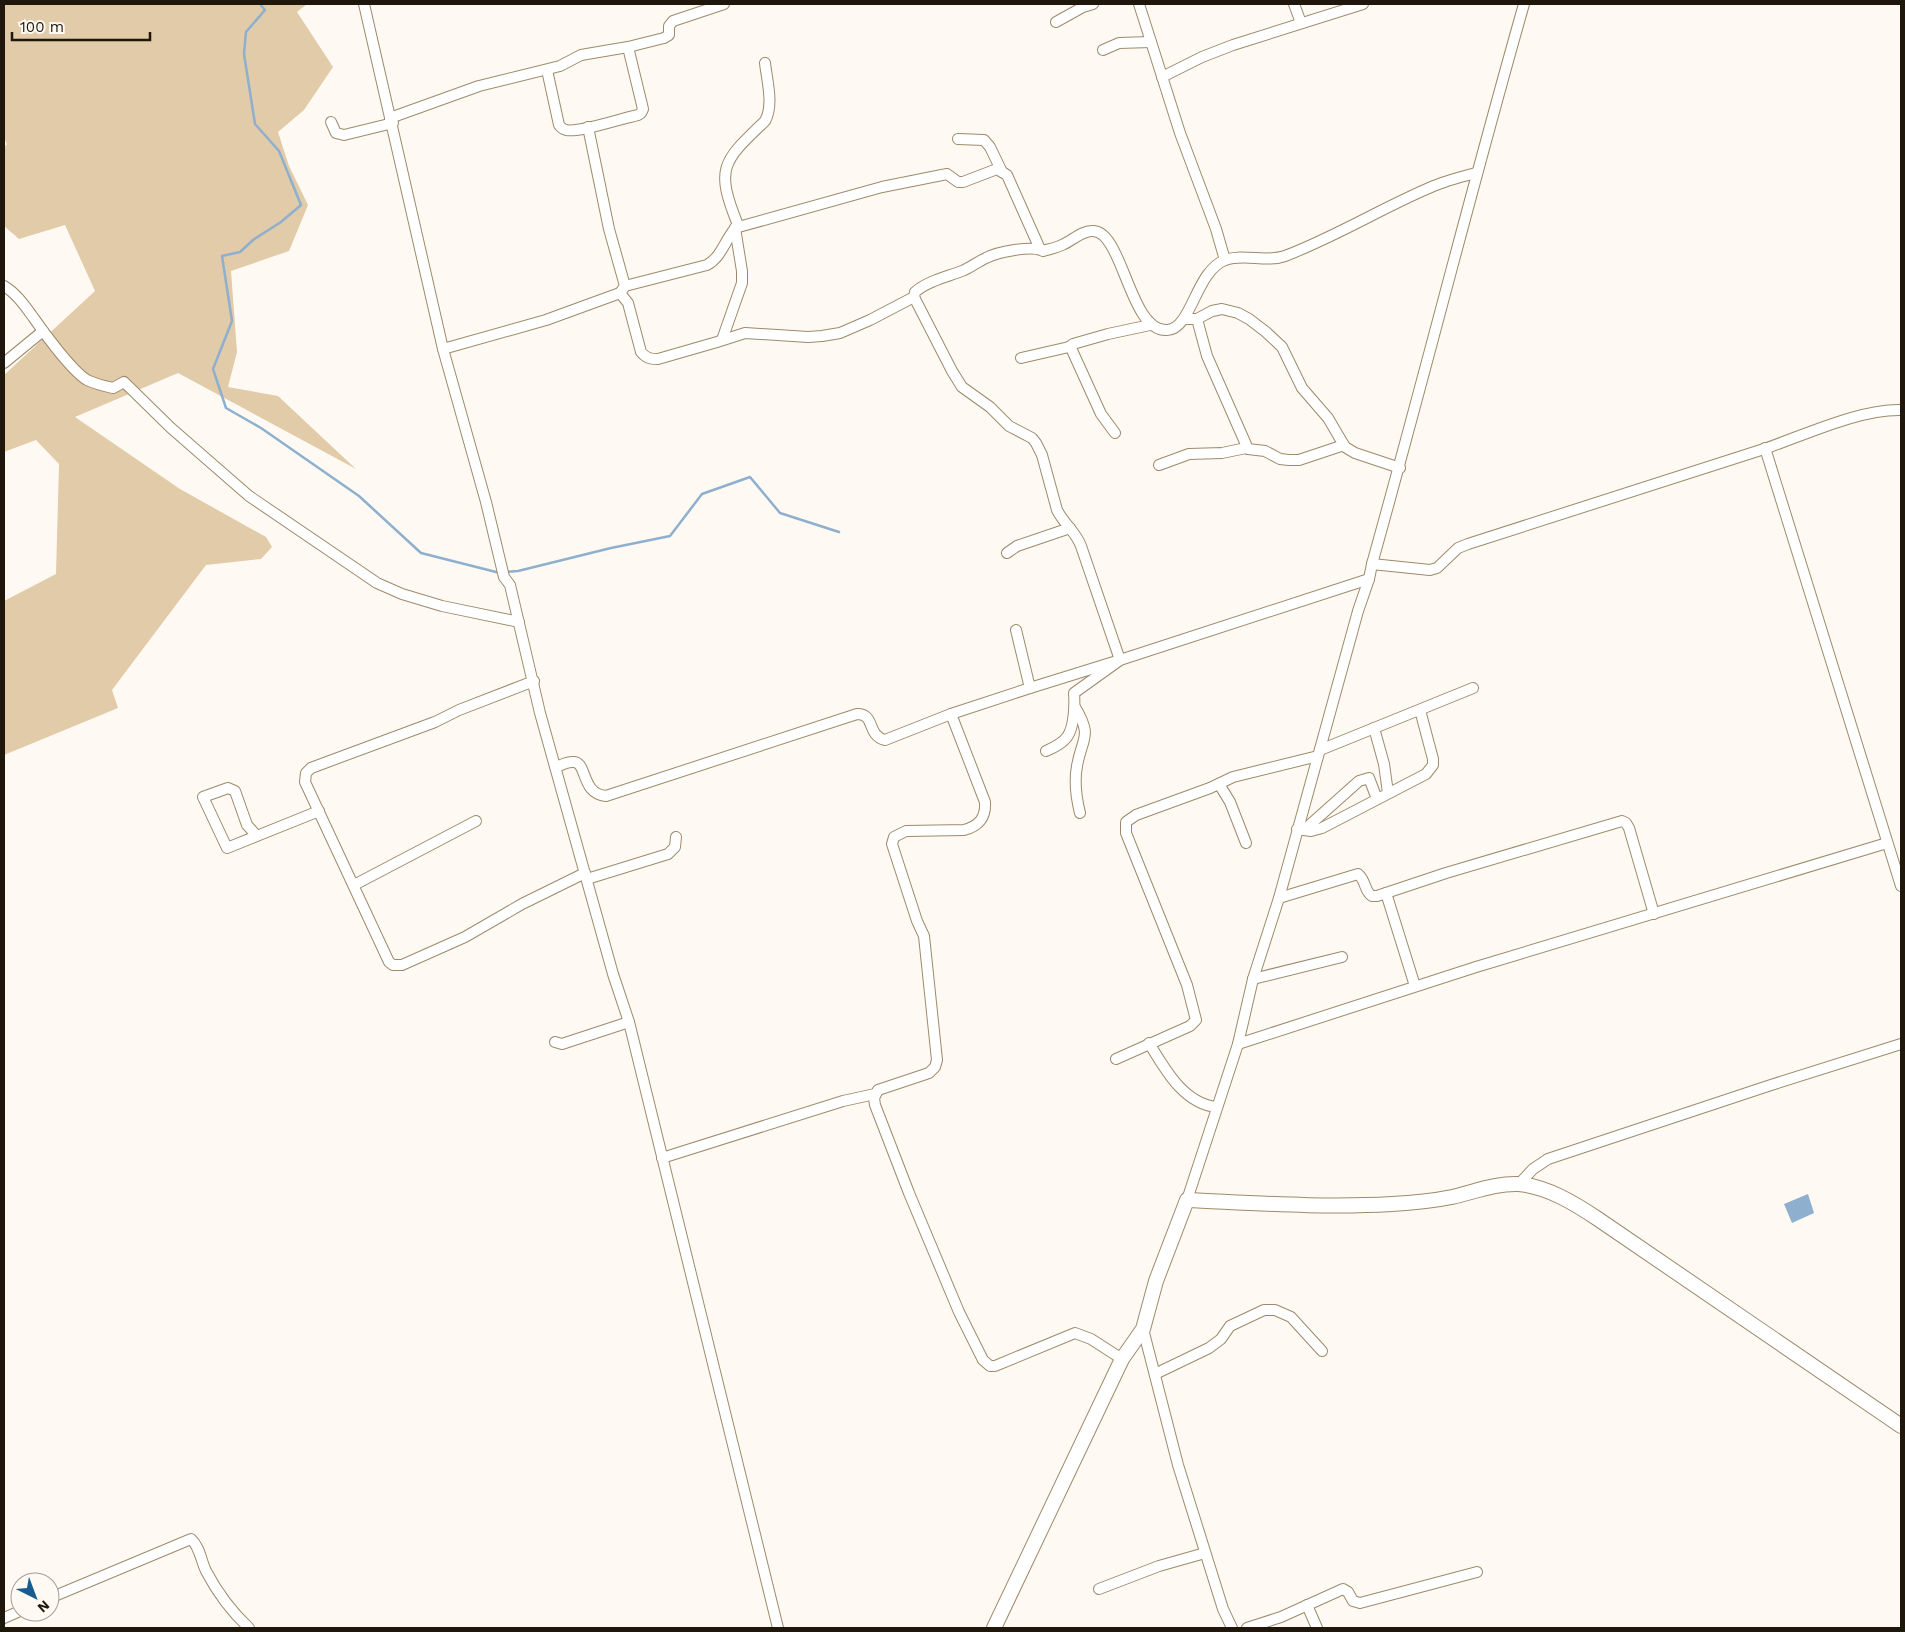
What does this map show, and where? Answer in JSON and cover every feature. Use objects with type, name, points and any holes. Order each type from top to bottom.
[{"type":"street","points":[[364,4],[443,350],[486,502],[504,577],[510,585],[540,713],[613,974],[629,1022],[778,1628]]},
{"type":"street","points":[[331,122],[336,133],[344,135],[391,121],[479,86],[547,70],[565,64],[581,55],[664,38],[670,33],[669,26],[673,21],[724,4]]},
{"type":"street","points":[[1056,22],[1083,7],[1093,4]]},
{"type":"street","points":[[1139,4],[1180,133],[1216,229],[1225,260]]},
{"type":"street","points":[[1294,4],[1301,23]]},
{"type":"street","points":[[1162,77],[1233,44],[1363,4]]},
{"type":"street","points":[[994,1628],[1122,1359],[1144,1329],[1156,1280],[1186,1200],[1238,1044],[1253,979],[1301,830],[1319,753],[1358,610],[1370,579],[1372,564],[1400,468],[1476,173],[1524,4]]},
{"type":"street","points":[[1103,50],[1119,43],[1151,42]]},
{"type":"street","points":[[547,70],[559,125],[565,130],[588,127],[638,114],[642,111],[628,46]]},
{"type":"street","points":[[722,340],[742,283],[737,227],[727,197],[726,168],[731,156],[738,147],[765,122],[768,116],[765,63]]},
{"type":"street","points":[[588,127],[623,290],[641,352],[646,358],[658,360],[736,334],[750,332],[808,337],[840,332],[870,320],[914,297]]},
{"type":"street","points":[[958,139],[984,140],[990,147],[1002,172],[1010,182],[1040,249]]},
{"type":"street","points":[[443,350],[500,335],[623,290],[707,265],[713,262],[723,249],[729,236],[737,227],[901,183],[947,174],[960,182],[997,169],[1002,172]]},
{"type":"street","points":[[1120,660],[1081,546],[1058,510],[1042,455],[1036,443],[1032,438],[1009,426],[990,407],[962,387],[914,297],[915,292],[920,288],[964,270],[987,257],[1018,250],[1040,249],[1044,251],[1092,231],[1103,233],[1110,241],[1125,278],[1150,325],[1155,328],[1173,329],[1185,319],[1204,279],[1217,265],[1225,260],[1240,258],[1266,259],[1284,256],[1430,188],[1476,173]]},
{"type":"street","points":[[4,286],[10,289],[25,306],[42,330],[82,376],[94,383],[113,388],[124,382],[171,428],[249,496],[371,579],[402,594],[442,606],[519,622]]},
{"type":"street","points":[[1185,319],[1197,319],[1212,311],[1230,310],[1248,319],[1275,339],[1287,356],[1306,395],[1328,418],[1344,444],[1355,453],[1400,468]]},
{"type":"street","points":[[1197,319],[1205,351],[1246,448]]},
{"type":"street","points":[[1021,358],[1069,347],[1073,344],[1108,334],[1150,325]]},
{"type":"street","points":[[4,363],[42,330]]},
{"type":"street","points":[[1069,347],[1101,414],[1115,433]]},
{"type":"street","points":[[1372,564],[1430,570],[1437,568],[1458,548],[1468,544],[1868,413],[1901,410]]},
{"type":"street","points":[[1159,464],[1188,454],[1222,453],[1246,448],[1249,450],[1265,451],[1280,459],[1299,460],[1344,444]]},
{"type":"street","points":[[1765,448],[1901,886]]},
{"type":"street","points":[[1007,554],[1017,546],[1070,528]]},
{"type":"street","points":[[556,767],[576,762],[580,765],[589,787],[594,792],[606,796],[857,714],[863,714],[867,717],[874,733],[878,738],[885,740],[951,714],[1370,579]]},
{"type":"street","points":[[1016,630],[1030,688]]},
{"type":"street","points":[[1046,751],[1062,742],[1068,736],[1075,707],[1074,693],[1120,660]]},
{"type":"street","points":[[534,681],[460,710],[435,722],[311,768],[306,773],[305,782],[389,962],[397,966],[465,937],[522,904],[586,876],[668,854],[675,847],[676,837]]},
{"type":"street","points":[[1116,1059],[1190,1026],[1196,1020],[1187,985],[1126,833],[1126,822],[1136,815],[1233,777],[1319,753],[1374,728],[1473,688]]},
{"type":"street","points":[[1075,707],[1084,723],[1085,735],[1076,776],[1076,795],[1080,813]]},
{"type":"street","points":[[1301,830],[1317,830],[1322,828],[1426,774],[1432,765],[1433,759],[1420,710]]},
{"type":"street","points":[[662,1158],[843,1101],[875,1094],[885,1087],[929,1072],[934,1067],[937,1060],[924,936],[892,844],[894,838],[906,831],[964,830],[978,824],[983,819],[986,812],[985,802],[951,714]]},
{"type":"street","points":[[1374,728],[1384,764],[1388,793]]},
{"type":"street","points":[[1301,830],[1365,778],[1372,780],[1377,799]]},
{"type":"street","points":[[1219,784],[1230,802],[1246,843]]},
{"type":"street","points":[[257,836],[247,825],[235,791],[228,788],[204,797],[227,848],[257,836],[319,811]]},
{"type":"street","points":[[354,885],[476,821]]},
{"type":"street","points":[[1279,898],[1358,874],[1362,877],[1368,894],[1372,896],[1386,893],[1509,853],[1622,821],[1629,828],[1654,914]]},
{"type":"street","points":[[1238,1044],[1415,986],[1887,843]]},
{"type":"street","points":[[1386,893],[1415,986]]},
{"type":"street","points":[[1253,979],[1342,957]]},
{"type":"street","points":[[555,1042],[562,1044],[629,1022]]},
{"type":"street","points":[[1149,1043],[1170,1076],[1180,1087],[1197,1101],[1207,1106],[1216,1107]]},
{"type":"street","points":[[1519,1184],[1532,1169],[1548,1159],[1901,1044]]},
{"type":"street","points":[[875,1094],[874,1105],[900,1173],[959,1312],[983,1360],[987,1364],[995,1366],[1075,1333],[1091,1339],[1122,1359]]},
{"type":"street","points":[[1186,1200],[1284,1204],[1391,1204],[1428,1201],[1501,1185],[1519,1184],[1556,1194],[1577,1205],[1901,1426]]},
{"type":"street","points":[[1155,1374],[1209,1348],[1221,1339],[1230,1326],[1264,1310],[1275,1310],[1291,1317],[1322,1351]]},
{"type":"street","points":[[1144,1329],[1178,1464],[1223,1609],[1232,1628]]},
{"type":"street","points":[[60,1594],[191,1538],[195,1542],[206,1570],[218,1591],[230,1608],[249,1628]]},
{"type":"street","points":[[1099,1589],[1159,1566],[1205,1553]]},
{"type":"street","points":[[1247,1628],[1281,1617],[1343,1589],[1348,1592],[1353,1601],[1360,1603],[1477,1572]]},
{"type":"street","points":[[1307,1605],[1317,1628]]},
{"type":"shaded area","points":[[4,4],[307,4],[297,12],[333,67],[304,110],[278,132],[289,166],[308,205],[289,251],[231,271],[237,352],[228,387],[278,396],[356,469],[178,373],[75,417],[180,489],[266,537],[272,547],[261,559],[206,565],[112,690],[118,708],[4,755],[4,601],[56,574],[59,464],[36,440],[4,452],[4,375],[95,291],[65,225],[19,239],[4,226],[4,147],[7,144],[4,138]]},
{"type":"water","points":[[1808,1194],[1814,1213],[1792,1223],[1784,1204]]},
{"type":"waterway","points":[[260,4],[265,10],[246,32],[244,54],[255,124],[279,151],[301,205],[281,222],[253,240],[240,252],[222,256],[232,321],[213,369],[226,408],[261,428],[359,496],[421,553],[500,573]]},
{"type":"waterway","points":[[505,572],[518,571],[611,548],[670,536],[702,494],[750,477],[780,513],[839,532]]}]
